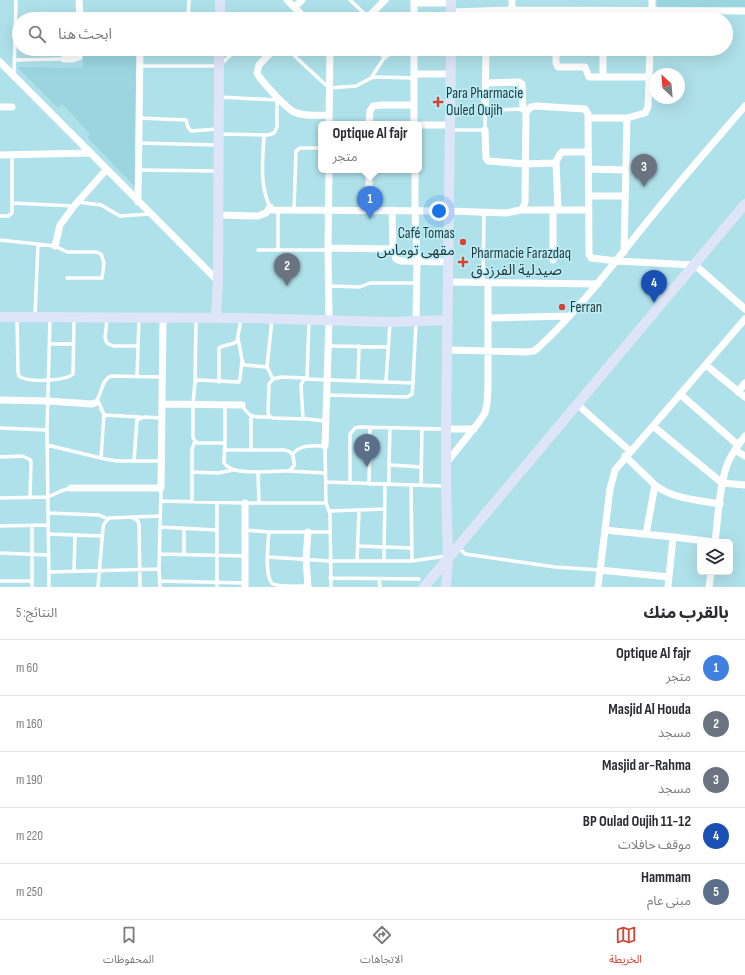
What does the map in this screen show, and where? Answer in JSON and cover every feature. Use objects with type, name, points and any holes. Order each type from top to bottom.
[{"type":"street","points":[[79,0],[80,12]]},
{"type":"street","points":[[220,0],[220,12]]},
{"type":"street","points":[[287,0],[299,12]]},
{"type":"street","points":[[295,7],[302,0]]},
{"type":"street","points":[[512,0],[512,10]]},
{"type":"street","points":[[652,0],[652,11]]},
{"type":"street","points":[[372,12],[380,2]]},
{"type":"street","points":[[414,2],[451,8],[486,11],[745,11]]},
{"type":"street","points":[[64,59],[73,59],[79,56]]},
{"type":"street","points":[[138,202],[140,56]]},
{"type":"street","points":[[216,318],[218,281],[219,56]]},
{"type":"street","points":[[267,56],[259,65],[257,73],[261,80],[277,98],[290,110],[298,113],[308,115],[329,115]]},
{"type":"street","points":[[329,121],[330,56]]},
{"type":"street","points":[[414,56],[414,121]]},
{"type":"street","points":[[446,587],[448,558],[446,429],[451,56]]},
{"type":"street","points":[[485,112],[486,56]]},
{"type":"street","points":[[556,56],[556,63],[558,67],[585,67],[589,77],[649,77],[646,110],[642,114],[627,118],[588,118]]},
{"type":"street","points":[[603,56],[603,77]]},
{"type":"street","points":[[649,68],[650,56]]},
{"type":"street","points":[[0,62],[218,281]]},
{"type":"street","points":[[414,76],[451,74]]},
{"type":"street","points":[[486,82],[520,82],[522,84],[526,109],[525,202],[523,208],[520,210]]},
{"type":"street","points":[[369,121],[370,111],[373,106],[414,105]]},
{"type":"street","points":[[526,109],[536,106],[583,108],[588,112],[590,256],[593,258],[617,261],[695,265],[745,309]]},
{"type":"street","points":[[448,350],[534,351],[598,284],[656,211],[745,106]]},
{"type":"street","points":[[0,107],[12,107]]},
{"type":"street","points":[[624,252],[627,118]]},
{"type":"street","points":[[422,125],[450,127]]},
{"type":"street","points":[[485,130],[486,158],[488,161],[525,164],[556,162]]},
{"type":"street","points":[[552,260],[556,162],[561,153],[588,152]]},
{"type":"street","points":[[0,155],[90,153]]},
{"type":"street","points":[[589,169],[626,170]]},
{"type":"street","points":[[55,246],[60,224],[75,204],[106,170]]},
{"type":"street","points":[[326,446],[329,346],[329,173]]},
{"type":"street","points":[[369,173],[369,210]]},
{"type":"street","points":[[415,173],[417,262],[416,321]]},
{"type":"street","points":[[589,196],[625,196]]},
{"type":"street","points":[[421,583],[458,547],[745,204]]},
{"type":"street","points":[[218,215],[258,216],[273,209],[506,213],[520,210],[589,210]]},
{"type":"street","points":[[392,210],[392,249],[398,260],[417,262],[449,262]]},
{"type":"street","points":[[328,249],[392,249]]},
{"type":"street","points":[[449,282],[598,284]]},
{"type":"street","points":[[447,462],[474,429],[484,413],[487,404],[488,318],[485,283]]},
{"type":"street","points":[[488,318],[569,316]]},
{"type":"street","points":[[0,317],[163,319],[241,318],[390,322],[448,320]]},
{"type":"street","points":[[71,488],[161,488],[163,319]]},
{"type":"street","points":[[598,587],[614,470],[745,319]]},
{"type":"street","points":[[706,365],[745,397]]},
{"type":"street","points":[[738,392],[745,383]]},
{"type":"street","points":[[680,394],[745,456]]},
{"type":"street","points":[[0,400],[92,404],[96,401]]},
{"type":"street","points":[[162,404],[242,405]]},
{"type":"street","points":[[578,405],[628,453],[655,485],[662,490],[673,496],[720,504]]},
{"type":"street","points":[[653,426],[722,483],[745,485]]},
{"type":"street","points":[[446,429],[474,429]]},
{"type":"street","points":[[715,539],[722,483],[727,466],[736,447],[745,436]]},
{"type":"street","points":[[646,534],[655,485]]},
{"type":"street","points":[[245,503],[245,585]]},
{"type":"street","points":[[605,530],[697,540]]},
{"type":"street","points":[[308,532],[306,559],[308,586]]},
{"type":"street","points":[[668,587],[673,537]]},
{"type":"street","points":[[600,570],[669,577]]},
{"type":"street","points":[[709,587],[711,575]]},
{"type":"lane","points":[[16,0],[16,12]]},
{"type":"lane","points":[[188,12],[189,0]]},
{"type":"lane","points":[[350,0],[361,12]]},
{"type":"lane","points":[[14,75],[15,56]]},
{"type":"lane","points":[[140,66],[219,66],[230,56]]},
{"type":"lane","points":[[295,56],[329,88],[356,86],[371,78],[414,76]]},
{"type":"lane","points":[[371,78],[384,58],[389,56]]},
{"type":"lane","points":[[15,60],[64,59]]},
{"type":"lane","points":[[139,118],[186,120],[191,130],[264,135],[272,134],[276,130],[277,98],[219,97]]},
{"type":"lane","points":[[450,127],[485,130],[485,112],[487,110],[526,109]]},
{"type":"lane","points":[[264,135],[263,184],[273,209],[278,250]]},
{"type":"lane","points":[[139,143],[219,145]]},
{"type":"lane","points":[[294,210],[296,151],[300,148],[318,148]]},
{"type":"lane","points":[[0,216],[10,215],[12,204],[12,155]]},
{"type":"lane","points":[[138,170],[218,171]]},
{"type":"lane","points":[[12,204],[75,204],[101,206],[120,216],[150,214]]},
{"type":"lane","points":[[484,212],[485,283]]},
{"type":"lane","points":[[0,240],[55,246],[67,252],[96,252],[102,256],[104,263],[102,278],[68,278]]},
{"type":"lane","points":[[35,317],[38,244]]},
{"type":"lane","points":[[258,250],[328,249]]},
{"type":"lane","points":[[329,286],[360,287],[370,283],[417,283]]},
{"type":"lane","points":[[17,317],[19,376],[25,379],[49,380],[67,378],[73,374],[74,317]]},
{"type":"lane","points":[[49,587],[47,430],[50,317]]},
{"type":"lane","points":[[107,318],[107,343],[113,346],[138,346]]},
{"type":"lane","points":[[137,376],[139,318]]},
{"type":"lane","points":[[192,502],[192,449],[195,441],[193,436],[193,404],[195,382],[196,318]]},
{"type":"lane","points":[[219,382],[219,348],[236,343],[241,318]]},
{"type":"lane","points":[[272,319],[268,367],[273,379]]},
{"type":"lane","points":[[307,378],[309,320]]},
{"type":"lane","points":[[327,395],[407,397],[412,394],[416,321]]},
{"type":"lane","points":[[386,381],[390,322]]},
{"type":"lane","points":[[195,382],[198,380],[235,383],[240,381],[242,360],[238,338]]},
{"type":"lane","points":[[50,344],[74,344]]},
{"type":"lane","points":[[329,346],[388,347]]},
{"type":"lane","points":[[358,381],[359,346]]},
{"type":"lane","points":[[242,360],[247,366],[268,367]]},
{"type":"lane","points":[[101,458],[104,414],[101,404],[96,401],[108,377],[163,377]]},
{"type":"lane","points":[[270,417],[268,413],[270,384],[273,379],[281,377],[413,383]]},
{"type":"lane","points":[[305,419],[302,416],[301,385],[302,381],[307,378]]},
{"type":"lane","points":[[225,405],[224,463],[233,470]]},
{"type":"lane","points":[[242,405],[246,413],[252,416],[326,421]]},
{"type":"lane","points":[[104,414],[162,418]]},
{"type":"lane","points":[[252,416],[252,450]]},
{"type":"lane","points":[[134,461],[136,422],[139,418],[144,417]]},
{"type":"lane","points":[[0,428],[47,430]]},
{"type":"lane","points":[[350,483],[350,434],[355,428],[446,429]]},
{"type":"lane","points":[[369,484],[370,428]]},
{"type":"lane","points":[[384,561],[385,509],[390,428]]},
{"type":"lane","points":[[421,486],[422,429]]},
{"type":"lane","points":[[195,441],[202,443],[224,443]]},
{"type":"lane","points":[[48,445],[101,458],[162,462]]},
{"type":"lane","points":[[288,470],[294,466],[293,454],[296,450],[302,447],[326,446],[326,503],[330,511],[331,587]]},
{"type":"lane","points":[[224,450],[288,451],[293,454]]},
{"type":"lane","points":[[0,457],[22,456],[29,458],[31,461],[30,498]]},
{"type":"lane","points":[[389,463],[391,465],[421,467]]},
{"type":"lane","points":[[192,472],[218,473],[233,470],[258,472],[288,470],[326,473]]},
{"type":"lane","points":[[258,472],[259,503]]},
{"type":"lane","points":[[326,482],[446,486]]},
{"type":"lane","points":[[411,485],[412,561]]},
{"type":"lane","points":[[0,498],[48,497],[65,489],[71,488]]},
{"type":"lane","points":[[160,587],[161,488]]},
{"type":"lane","points":[[161,501],[326,503]]},
{"type":"lane","points":[[217,502],[217,585]]},
{"type":"lane","points":[[330,511],[385,509]]},
{"type":"lane","points":[[357,561],[359,510]]},
{"type":"lane","points":[[48,513],[98,515],[108,519],[160,516]]},
{"type":"lane","points":[[131,517],[135,518],[139,525],[140,587]]},
{"type":"lane","points":[[98,587],[102,536],[104,524],[108,519]]},
{"type":"lane","points":[[0,526],[48,525]]},
{"type":"lane","points":[[32,526],[32,587]]},
{"type":"lane","points":[[160,527],[217,530]]},
{"type":"lane","points":[[184,528],[184,554]]},
{"type":"lane","points":[[245,530],[269,532],[330,532]]},
{"type":"lane","points":[[269,532],[268,578],[277,586],[308,586]]},
{"type":"lane","points":[[48,534],[102,536]]},
{"type":"lane","points":[[74,571],[75,535]]},
{"type":"lane","points":[[358,546],[412,548]]},
{"type":"lane","points":[[458,547],[465,554],[555,566],[600,570]]},
{"type":"lane","points":[[0,553],[48,555]]},
{"type":"lane","points":[[160,554],[245,556]]},
{"type":"lane","points":[[268,558],[330,561],[412,561],[448,558]]},
{"type":"lane","points":[[49,572],[159,569]]},
{"type":"lane","points":[[330,578],[379,579],[421,583]]},
{"type":"lane","points":[[379,579],[380,587]]},
{"type":"lane","points":[[0,581],[32,581]]},
{"type":"lane","points":[[160,581],[217,585],[245,585]]},
{"type":"shaded area","points":[[657,0],[745,0],[745,7],[657,7]]},
{"type":"shaded area","points":[[83,56],[136,56],[135,187],[88,138],[90,134],[62,104],[58,108],[17,67],[83,68]]},
{"type":"place","name":"Para Pharmacie Ouled Oujih","points":[[438,102]]},
{"type":"place","name":"Masjid ar-Rahma","points":[[644,187]]},
{"type":"place","name":"Optique Al fajr","points":[[370,219]]},
{"type":"place","name":"Café Tomas مقهى توماس","points":[[463,242]]},
{"type":"place","name":"Pharmacie Farazdaq صيدلية الفرزدق","points":[[463,262]]},
{"type":"place","name":"Masjid Al Houda","points":[[287,286]]},
{"type":"place","name":"11-12 BP Oulad Oujih","points":[[654,303]]},
{"type":"place","name":"Ferran","points":[[562,307]]},
{"type":"place","name":"Hammam","points":[[367,467]]}]
